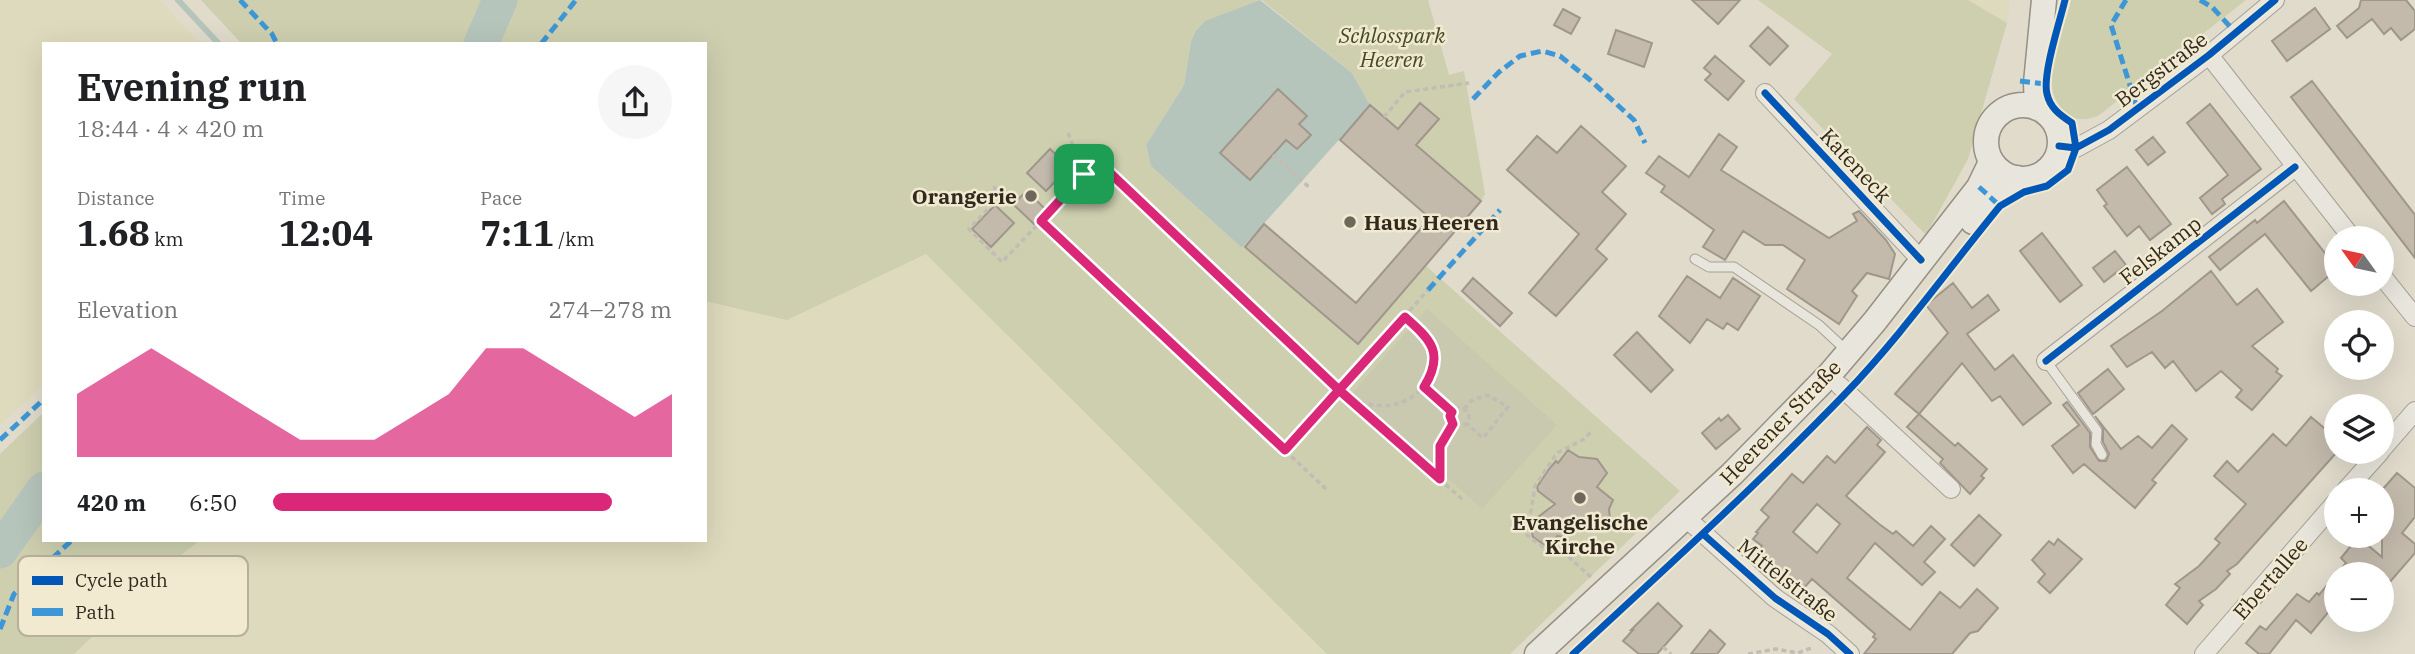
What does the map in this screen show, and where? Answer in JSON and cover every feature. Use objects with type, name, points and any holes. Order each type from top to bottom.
[{"type":"main road","points":[[2024,107],[2020,81],[2028,0]]},
{"type":"main road","points":[[2024,107],[2036,83],[2044,0]]},
{"type":"main road","points":[[2017,178],[1998,170],[1991,162],[1986,140],[1988,129],[2002,111],[2024,107],[2045,113],[2057,127],[2059,146]]},
{"type":"main road","name":"Heerener Straße","points":[[1537,654],[1605,590],[1764,465],[1889,330],[1991,198],[2017,178],[2029,178],[2050,167],[2059,146]]},
{"type":"main road","name":"Heerener Straße","points":[[1561,654],[1691,522],[1849,352],[1979,187],[1991,162]]},
{"type":"street","name":"Bergstraße","points":[[2059,146],[2076,148],[2109,130],[2209,55],[2275,0]]},
{"type":"street","points":[[2209,55],[2342,226]]},
{"type":"street","name":"Kateneck","points":[[1765,93],[1921,260]]},
{"type":"street","name":"Felskamp","points":[[2046,361],[2295,167]]},
{"type":"street","points":[[2394,291],[2415,317]]},
{"type":"street","name":"Heerener Straße","points":[[1840,386],[1951,489]]},
{"type":"street","points":[[2394,435],[2415,411]]},
{"type":"street","points":[[2356,478],[2369,464]]},
{"type":"street","name":"Ebertallee","points":[[2204,654],[2324,516]]},
{"type":"street","name":"Mittelstraße","points":[[1691,522],[1775,598],[1828,634],[1850,654]]},
{"type":"lane","points":[[1695,259],[1709,267],[1734,267],[1819,325],[1849,352]]},
{"type":"lane","points":[[2046,361],[2097,432],[2096,444],[2102,456]]},
{"type":"path","points":[[1384,117],[1405,92],[1469,83]]},
{"type":"path","points":[[1068,133],[1084,174]]},
{"type":"path","points":[[1273,155],[1311,189]]},
{"type":"path","points":[[995,187],[992,205],[969,229],[1002,262],[1084,174],[1097,166],[1107,170],[1339,390],[1462,499]]},
{"type":"path","points":[[1041,221],[1325,489]]},
{"type":"path","points":[[1285,450],[1429,290]]},
{"type":"path","points":[[1350,400],[1378,406],[1395,404],[1424,387],[1434,372],[1430,342],[1405,317]]},
{"type":"path","points":[[1424,387],[1452,412]]},
{"type":"path","points":[[1464,409],[1471,401],[1487,394],[1508,407],[1483,438],[1467,424]]},
{"type":"path","points":[[1458,408],[1464,409],[1469,416],[1467,424],[1459,427],[1453,424],[1450,416],[1452,412],[1458,408]]},
{"type":"path","points":[[1440,479],[1440,446],[1453,424]]},
{"type":"path","points":[[1591,431],[1586,438],[1557,453],[1535,486],[1527,535],[1551,553],[1562,551],[1605,590]]},
{"type":"path","points":[[1748,654],[1776,649],[1798,653],[1817,646],[1828,634]]},
{"type":"path","points":[[1663,647],[1671,654]]},
{"type":"shaded area","points":[[0,0],[160,0],[199,42],[42,42],[42,386],[0,425]]},
{"type":"shaded area","points":[[1260,0],[1352,73],[1370,105],[1242,248],[1151,166],[1146,145],[1184,85],[1191,42],[1196,31],[1205,21]]},
{"type":"shaded area","points":[[1968,0],[2010,0],[2007,23]]},
{"type":"shaded area","points":[[926,254],[1327,654],[74,654],[93,636],[248,636],[248,556],[180,556],[198,542],[707,542],[707,300],[790,318]]},
{"type":"green space","points":[[201,0],[1260,0],[1206,21],[1191,42],[1184,85],[1146,145],[1151,166],[1242,248],[1245,247],[1358,343],[1425,265],[1680,491],[1510,654],[1327,654],[926,254],[787,320],[707,301],[707,42],[240,42]],"holes":[[[1569,450],[1584,461],[1595,489],[1613,502],[1605,510],[1609,518],[1605,520],[1600,517],[1594,525],[1595,529],[1592,530],[1576,516],[1572,524],[1569,524],[1559,538],[1557,536],[1549,548],[1531,529],[1537,518],[1542,517],[1554,500],[1539,492],[1537,487],[1555,462],[1560,462]]]},
{"type":"green space","name":"Schlosspark Heeren","points":[[1262,0],[1428,0],[1449,75],[1464,71],[1485,194],[1481,201],[1370,105],[1352,73]]},
{"type":"green space","points":[[1758,0],[1968,0],[2007,23],[1968,159],[1926,235],[1794,99],[1832,54]]},
{"type":"green space","points":[[2071,0],[2246,0],[2098,116],[2083,119],[2075,118],[2063,110],[2055,98],[2052,85],[2054,56]]},
{"type":"green space","points":[[1427,309],[1557,425],[1482,509],[1352,393]]},
{"type":"green space","points":[[42,414],[42,542],[198,542],[180,556],[18,556],[18,636],[93,636],[74,654],[0,654],[0,454]]},
{"type":"building","points":[[1692,0],[1740,0],[1718,24]]},
{"type":"building","points":[[2361,0],[2406,0],[2415,11],[2415,29],[2401,40],[2391,28],[2384,34],[2372,19],[2347,38],[2337,26],[2359,8]]},
{"type":"building","points":[[2315,8],[2330,29],[2287,61],[2272,41]]},
{"type":"building","points":[[1563,9],[1580,18],[1571,34],[1554,25]]},
{"type":"building","points":[[1768,27],[1788,46],[1770,65],[1750,46]]},
{"type":"building","points":[[1616,30],[1652,43],[1644,67],[1608,54]]},
{"type":"building","points":[[1715,56],[1744,81],[1728,100],[1705,80],[1711,74],[1704,68]]},
{"type":"building","points":[[2312,81],[2415,215],[2415,258],[2394,231],[2394,226],[2390,226],[2291,97]]},
{"type":"building","points":[[1278,89],[1307,116],[1299,124],[1311,135],[1297,149],[1286,140],[1250,180],[1220,153]]},
{"type":"building","points":[[1420,103],[1439,119],[1416,145],[1481,201],[1358,344],[1245,247],[1264,224],[1356,303],[1430,218],[1340,140],[1370,105],[1398,129]]},
{"type":"building","points":[[2210,104],[2261,169],[2222,199],[2225,204],[2212,214],[2200,198],[2228,175],[2187,123]]},
{"type":"building","points":[[1581,126],[1626,166],[1602,192],[1626,214],[1596,249],[1607,259],[1556,316],[1529,293],[1579,234],[1507,170],[1537,136],[1557,153]]},
{"type":"building","points":[[1719,134],[1737,147],[1721,170],[1829,238],[1857,221],[1853,214],[1859,211],[1895,254],[1889,279],[1867,273],[1852,291],[1857,296],[1839,324],[1787,289],[1805,260],[1783,245],[1765,245],[1743,231],[1725,260],[1703,247],[1714,230],[1661,192],[1665,186],[1646,173],[1659,156],[1689,177]]},
{"type":"building","points":[[2153,137],[2165,152],[2148,165],[2136,150]]},
{"type":"building","points":[[1050,149],[1069,167],[1046,191],[1027,173]]},
{"type":"building","points":[[2127,167],[2171,224],[2150,240],[2139,226],[2127,236],[2104,206],[2107,204],[2097,190]]},
{"type":"building","points":[[1027,191],[1047,211],[1034,224],[1013,204]]},
{"type":"building","points":[[2284,201],[2324,252],[2324,280],[2311,291],[2265,234],[2220,270],[2209,257],[2255,220],[2257,223]]},
{"type":"building","points":[[995,205],[1014,223],[991,247],[972,229]]},
{"type":"building","points":[[2042,233],[2082,285],[2060,302],[2020,251]]},
{"type":"building","points":[[2115,251],[2126,265],[2104,282],[2093,268]]},
{"type":"building","points":[[2211,271],[2237,305],[2257,289],[2283,322],[2252,346],[2278,369],[2276,372],[2282,376],[2252,410],[2236,397],[2242,390],[2221,371],[2196,391],[2173,361],[2165,368],[2152,352],[2127,367],[2111,346],[2162,311]]},
{"type":"building","points":[[1687,276],[1720,298],[1733,278],[1760,296],[1738,330],[1727,323],[1723,329],[1707,319],[1690,343],[1659,316]]},
{"type":"building","points":[[1473,278],[1512,313],[1500,326],[1462,291]]},
{"type":"building","points":[[1953,283],[1972,308],[1988,295],[1999,310],[1967,334],[1995,370],[2013,355],[2051,403],[2023,425],[2000,396],[1992,401],[1962,363],[1919,414],[1895,394],[1948,333],[1926,305]]},
{"type":"building","points":[[1637,332],[1673,370],[1651,392],[1614,355]]},
{"type":"building","points":[[2108,369],[2124,389],[2093,414],[2078,393]]},
{"type":"building","points":[[2067,402],[2090,433],[2090,447],[2099,461],[2106,461],[2109,454],[2103,442],[2103,428],[2095,416],[2121,449],[2138,436],[2152,448],[2172,425],[2187,439],[2152,480],[2156,483],[2135,508],[2084,464],[2073,473],[2052,446],[2079,425],[2063,405]]},
{"type":"building","points":[[1919,414],[1955,446],[1958,443],[1987,469],[1981,476],[1984,478],[1970,494],[1940,463],[1943,459],[1907,427]]},
{"type":"building","points":[[1728,415],[1740,429],[1716,449],[1702,433],[1719,418],[1721,421]]},
{"type":"building","points":[[2311,417],[2324,428],[2324,464],[2326,464],[2237,564],[2227,571],[2230,574],[2216,589],[2199,601],[2203,605],[2187,624],[2166,605],[2180,588],[2175,584],[2199,566],[2220,543],[2215,539],[2246,504],[2214,476],[2227,461],[2238,472],[2273,434],[2286,446]]},
{"type":"building","points":[[1867,427],[1881,440],[1877,445],[1885,452],[1846,496],[1879,524],[1893,534],[1896,531],[1913,546],[1931,526],[1945,539],[1924,562],[1935,572],[1922,585],[1875,543],[1847,578],[1910,630],[1940,592],[1960,608],[1977,589],[1998,608],[1978,631],[1970,633],[1952,654],[1864,654],[1876,639],[1873,637],[1875,634],[1812,579],[1802,590],[1758,551],[1762,546],[1753,539],[1769,517],[1761,510],[1792,474],[1803,483],[1827,456],[1835,463]],"holes":[[[1817,504],[1840,524],[1817,553],[1793,532]]]},
{"type":"building","name":"Evangelische Kirche","points":[[1568,450],[1579,457],[1597,459],[1607,473],[1597,487],[1613,500],[1609,509],[1610,519],[1601,520],[1592,530],[1576,517],[1563,537],[1557,536],[1549,548],[1533,537],[1531,529],[1537,518],[1555,504],[1538,491],[1537,487],[1549,469],[1556,461],[1558,463]]},
{"type":"building","points":[[2397,473],[2415,488],[2415,517],[2402,533],[2415,544],[2415,553],[2394,577],[2394,562],[2345,562],[2341,558],[2349,548],[2371,548],[2382,557],[2382,548],[2394,548],[2393,478]]},
{"type":"building","points":[[1979,515],[2001,535],[1974,566],[1951,545]]},
{"type":"building","points":[[2058,539],[2082,559],[2050,593],[2038,582],[2045,574],[2032,560],[2049,541],[2054,545]]},
{"type":"building","points":[[2324,589],[2324,617],[2311,633],[2296,620],[2269,654],[2259,654],[2246,643],[2260,626],[2266,630],[2297,594],[2309,602],[2317,593],[2319,595]]},
{"type":"building","points":[[1658,603],[1682,626],[1657,654],[1639,654],[1623,641]]},
{"type":"building","points":[[1710,630],[1725,644],[1717,654],[1691,654]]},
{"type":"waterway","points":[[178,0],[217,42]]},
{"type":"waterway","points":[[482,42],[500,0]]},
{"type":"waterway","points":[[0,551],[42,492]]},
{"type":"marked path","points":[[240,0],[272,34],[276,42]]},
{"type":"marked path","points":[[543,42],[576,0]]},
{"type":"marked path","points":[[2126,0],[2111,25],[2137,108]]},
{"type":"marked path","points":[[2200,0],[2212,7],[2236,33]]},
{"type":"marked path","points":[[1473,99],[1499,72],[1520,56],[1542,51],[1560,56],[1589,79],[1634,120],[1645,143]]},
{"type":"marked path","points":[[2020,81],[2045,84]]},
{"type":"marked path","points":[[1979,187],[2000,206]]},
{"type":"marked path","points":[[1428,290],[1500,210]]},
{"type":"marked path","points":[[0,440],[42,401]]},
{"type":"marked path","points":[[55,556],[70,542]]},
{"type":"marked path","points":[[0,629],[18,590]]},
{"type":"cycle path","points":[[1573,654],[1745,493],[1866,372],[2000,206],[2024,192],[2047,186],[2068,170],[2076,148],[2072,123],[2053,107],[2048,99],[2046,85],[2049,61],[2065,0]]},
{"type":"cycle path","points":[[2059,146],[2076,148],[2109,130],[2209,55],[2275,0]]},
{"type":"cycle path","points":[[1765,93],[1921,260]]},
{"type":"cycle path","points":[[2046,361],[2295,167]]},
{"type":"cycle path","points":[[1703,534],[1775,598],[1828,634],[1850,654]]},
{"type":"place","name":"Orangerie","points":[[1031,196]]},
{"type":"place","name":"Haus Heeren","points":[[1350,222]]},
{"type":"place","name":"Evangelische Kirche","points":[[1580,498]]},
{"type":"route","points":[[1084,174],[1041,221],[1285,450],[1339,390],[1440,479],[1440,446],[1453,424],[1450,416],[1452,412],[1424,387],[1434,372],[1430,342],[1405,317],[1339,390],[1107,170],[1097,166],[1084,174]]}]
